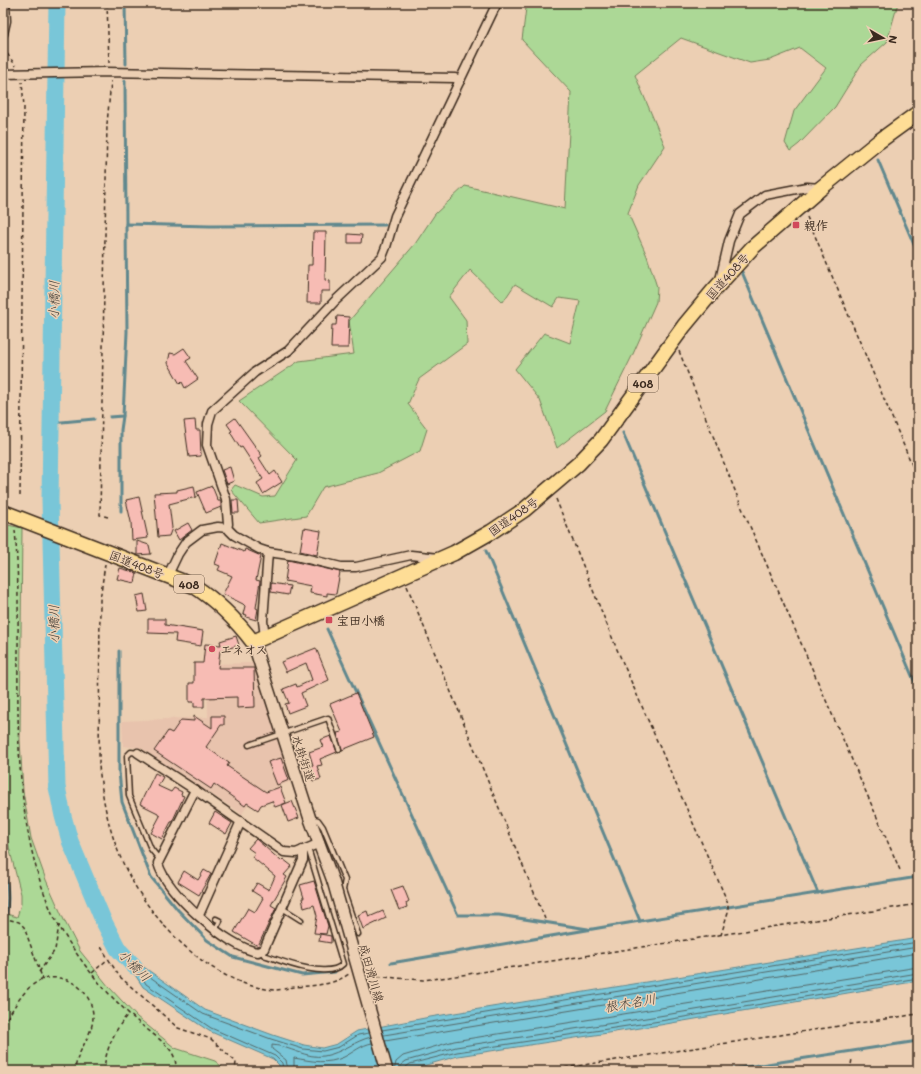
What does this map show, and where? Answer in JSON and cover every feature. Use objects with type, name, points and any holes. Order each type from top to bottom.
[{"type":"highway","name":"国道408号","points":[[11,519],[168,575],[206,594],[259,640],[403,576],[442,558],[491,532],[524,510],[550,489],[600,440],[720,283],[752,248],[801,204],[878,142],[918,113]]},
{"type":"main road","name":"水掛街道","points":[[259,640],[283,734],[310,819],[333,881]]},
{"type":"main road","name":"成田滑川線","points":[[333,881],[387,1071]]},
{"type":"street","points":[[3,34],[6,21],[5,3]]},
{"type":"street","points":[[227,528],[226,499],[207,445],[208,424],[212,411],[255,372],[288,351],[335,301],[382,257],[395,216],[497,3]]},
{"type":"street","points":[[3,74],[22,72],[108,72],[455,78],[460,81]]},
{"type":"street","points":[[720,283],[729,241],[740,214],[765,196],[807,187],[821,188]]},
{"type":"street","points":[[168,575],[178,554],[186,542],[202,530],[218,527],[227,528],[240,538],[268,552],[296,556],[341,567],[356,566],[411,555],[442,558]]},
{"type":"street","points":[[259,640],[263,621],[268,552]]},
{"type":"street","points":[[138,753],[241,821],[284,852],[296,854],[320,843]]},
{"type":"street","points":[[195,790],[159,859],[159,867],[167,882],[199,915],[215,930],[235,944],[249,951],[262,952],[306,849]]},
{"type":"street","points":[[199,915],[241,821]]},
{"type":"lane","points":[[249,745],[328,718],[339,749]]},
{"type":"lane","points":[[138,753],[131,752],[127,756],[129,796],[151,849],[159,859]]},
{"type":"lane","points":[[310,819],[314,818],[318,820],[323,827],[345,880],[346,884],[343,890],[358,934]]},
{"type":"lane","points":[[262,952],[264,955],[295,966],[319,970],[340,967],[343,964],[306,849]]},
{"type":"lane","points":[[282,908],[301,920]]},
{"type":"lane","points":[[215,930],[220,921],[216,919]]},
{"type":"path","points":[[107,3],[108,72],[100,515],[108,517]]},
{"type":"path","points":[[3,48],[22,72],[24,92],[20,496]]},
{"type":"path","points":[[801,204],[918,479]]},
{"type":"path","points":[[675,340],[742,508],[900,870]]},
{"type":"path","points":[[550,489],[559,503],[616,647],[728,903],[728,912],[721,935]]},
{"type":"path","points":[[11,519],[17,564],[14,684]]},
{"type":"path","points":[[109,553],[102,578],[100,600],[99,766],[108,824],[118,852],[130,878],[146,904],[182,943],[203,961],[228,976],[251,986],[275,990],[332,984],[343,979],[349,974],[353,974]]},
{"type":"path","points":[[403,576],[545,919]]},
{"type":"path","points":[[35,875],[59,926],[72,948],[112,997],[172,1052],[175,1059],[176,1071]]},
{"type":"path","points":[[365,975],[417,980],[436,979],[918,904]]},
{"type":"path","points":[[3,918],[13,920],[24,927],[42,980]]},
{"type":"path","points":[[39,972],[55,950],[59,926]]},
{"type":"path","points":[[101,947],[119,976],[178,1028],[211,1039],[236,1062],[235,1071]]},
{"type":"path","points":[[92,973],[108,959]]},
{"type":"path","points":[[3,1024],[23,994],[31,986],[42,980],[54,978],[72,982],[80,986],[88,996],[93,1014],[90,1034],[76,1059],[75,1071]]},
{"type":"path","points":[[94,1071],[104,1071],[107,1051],[111,1041],[129,1013]]},
{"type":"path","points":[[544,1071],[918,1014]]},
{"type":"path","points":[[850,1071],[852,1059]]},
{"type":"shaded area","points":[[255,663],[293,781],[254,795],[242,814],[141,748],[123,746],[122,721],[208,717],[207,664]]},
{"type":"green space","points":[[529,3],[898,3],[887,42],[861,65],[835,107],[799,144],[790,151],[785,143],[794,111],[826,68],[800,48],[770,60],[750,63],[681,38],[635,75],[665,146],[639,185],[628,213],[647,256],[657,287],[656,302],[633,354],[605,411],[557,448],[540,400],[515,369],[544,333],[570,343],[580,301],[559,298],[553,307],[515,284],[503,302],[470,270],[449,297],[466,320],[467,344],[419,379],[408,404],[427,429],[420,451],[378,473],[323,487],[306,516],[259,523],[231,490],[235,485],[263,497],[275,496],[297,460],[239,401],[299,361],[354,354],[349,321],[415,244],[435,214],[465,186],[565,209],[571,92],[522,40],[526,8]]},
{"type":"green space","points":[[3,524],[22,528],[20,740],[23,791],[31,838],[46,880],[80,951],[109,987],[137,1017],[175,1048],[215,1061],[221,1066],[223,1071],[3,1071],[3,913],[17,917],[21,904],[21,894],[3,817]]},
{"type":"water","name":"根木名川","points":[[918,938],[918,981],[660,1025],[458,1056],[405,1071],[279,1071],[279,1065],[273,1059],[209,1031],[143,987],[118,949],[205,1010],[273,1035],[304,1045],[322,1048],[337,1044],[357,1031],[430,1017]]},
{"type":"building","points":[[313,232],[326,232],[325,280],[330,281],[330,291],[321,291],[321,303],[307,303],[308,265],[312,265]]},
{"type":"building","points":[[348,234],[362,235],[361,243],[348,243]]},
{"type":"building","points":[[337,316],[349,317],[348,348],[331,348],[332,325],[336,325]]},
{"type":"building","points":[[184,348],[191,358],[186,361],[198,379],[185,388],[182,382],[180,384],[168,363],[170,353],[175,354]]},
{"type":"building","points":[[235,418],[262,456],[259,458],[270,475],[275,471],[282,482],[263,494],[257,483],[263,479],[242,447],[240,448],[227,424]]},
{"type":"building","points":[[195,420],[196,430],[200,430],[201,456],[189,457],[184,421]]},
{"type":"building","points":[[230,467],[234,481],[227,484],[222,470]]},
{"type":"building","points":[[194,486],[196,497],[169,504],[172,528],[169,536],[158,537],[154,493],[177,492],[177,490]]},
{"type":"building","points":[[212,486],[218,501],[221,501],[221,507],[206,513],[197,492]]},
{"type":"building","points":[[139,497],[148,538],[132,540],[131,522],[126,500]]},
{"type":"building","points":[[232,500],[238,500],[239,513],[233,513]]},
{"type":"building","points":[[188,523],[192,530],[179,540],[174,531]]},
{"type":"building","points":[[304,528],[321,531],[317,555],[300,551]]},
{"type":"building","points":[[137,541],[149,545],[151,554],[137,555]]},
{"type":"building","points":[[222,543],[244,552],[245,549],[261,556],[256,580],[260,581],[256,608],[258,609],[256,620],[246,617],[247,615],[243,614],[245,606],[243,604],[223,594],[232,576],[218,570],[220,566],[215,564]]},
{"type":"building","points":[[288,560],[340,572],[336,594],[327,593],[327,596],[310,593],[311,586],[285,581]]},
{"type":"building","points":[[120,568],[137,573],[135,583],[117,579]]},
{"type":"building","points":[[271,583],[290,586],[288,595],[271,592]]},
{"type":"building","points":[[144,594],[147,611],[139,612],[136,596]]},
{"type":"building","points":[[148,619],[165,619],[165,625],[203,631],[201,646],[175,642],[176,634],[148,633]]},
{"type":"building","points":[[236,636],[239,645],[220,651],[218,668],[254,668],[255,707],[237,708],[237,697],[204,698],[204,707],[194,707],[194,702],[189,702],[189,683],[194,683],[194,663],[203,663],[205,644],[221,645],[220,641]]},
{"type":"building","points":[[316,648],[329,680],[301,693],[306,706],[288,713],[285,704],[289,703],[283,689],[296,684],[297,687],[312,680],[306,663],[286,672],[281,662]]},
{"type":"building","points":[[356,693],[374,737],[342,750],[337,733],[342,732],[330,704]]},
{"type":"building","points":[[194,716],[212,728],[212,716],[224,716],[224,725],[221,725],[206,747],[229,763],[227,766],[266,792],[280,787],[286,803],[275,807],[272,801],[261,805],[258,810],[247,803],[245,806],[214,784],[211,789],[154,751],[168,731],[172,733],[181,720],[194,721]]},
{"type":"building","points":[[331,736],[337,752],[320,759],[322,765],[317,766],[321,779],[313,781],[308,767],[313,765],[309,752],[323,747],[320,740]]},
{"type":"building","points":[[281,758],[289,780],[277,785],[268,762]]},
{"type":"building","points":[[155,773],[163,777],[158,786],[171,792],[174,788],[182,792],[181,795],[184,796],[162,839],[151,833],[160,816],[158,813],[140,804]]},
{"type":"building","points":[[292,801],[299,818],[288,822],[282,805]]},
{"type":"building","points":[[215,812],[232,823],[226,834],[209,823]]},
{"type":"building","points":[[256,839],[281,861],[283,859],[292,866],[284,875],[287,877],[271,905],[276,908],[258,946],[234,932],[248,908],[255,912],[263,898],[252,891],[257,883],[269,890],[275,876],[252,857],[255,853],[248,848]]},
{"type":"building","points":[[204,870],[211,874],[199,895],[178,882],[184,871],[198,880]]},
{"type":"building","points":[[314,881],[328,926],[326,934],[314,933],[317,916],[314,905],[304,908],[302,898],[304,898],[300,885]]},
{"type":"building","points":[[403,886],[409,901],[406,903],[407,907],[399,910],[391,890]]},
{"type":"building","points":[[367,911],[369,917],[383,911],[386,918],[363,929],[358,915]]},
{"type":"building","points":[[320,934],[331,936],[331,943],[319,941]]},
{"type":"waterway","name":"小橋川","points":[[57,3],[50,499],[57,787],[70,841],[103,920],[118,949],[134,966]]},
{"type":"waterway","points":[[125,3],[126,64]]},
{"type":"waterway","points":[[125,81],[126,224]]},
{"type":"waterway","points":[[878,160],[918,254]]},
{"type":"waterway","points":[[110,417],[123,416],[127,332],[126,224],[210,226],[385,225]]},
{"type":"waterway","points":[[742,272],[918,690]]},
{"type":"waterway","points":[[121,511],[121,430],[123,416]]},
{"type":"waterway","points":[[51,423],[94,419]]},
{"type":"waterway","points":[[623,433],[818,893]]},
{"type":"waterway","points":[[486,551],[640,921]]},
{"type":"waterway","points":[[327,629],[458,915],[499,915],[588,929]]},
{"type":"waterway","points":[[119,651],[119,772],[122,802],[151,877],[178,910],[207,940],[233,957],[302,975],[335,972]]},
{"type":"waterway","points":[[3,867],[8,891],[7,913],[3,930]]},
{"type":"waterway","points":[[391,963],[640,921],[918,877]]},
{"type":"waterway","points":[[720,1071],[918,1041]]},
{"type":"place","name":"親作","points":[[796,225]]},
{"type":"place","name":"宝田小橋","points":[[329,620]]},
{"type":"place","name":"エネオス","points":[[212,649]]}]
